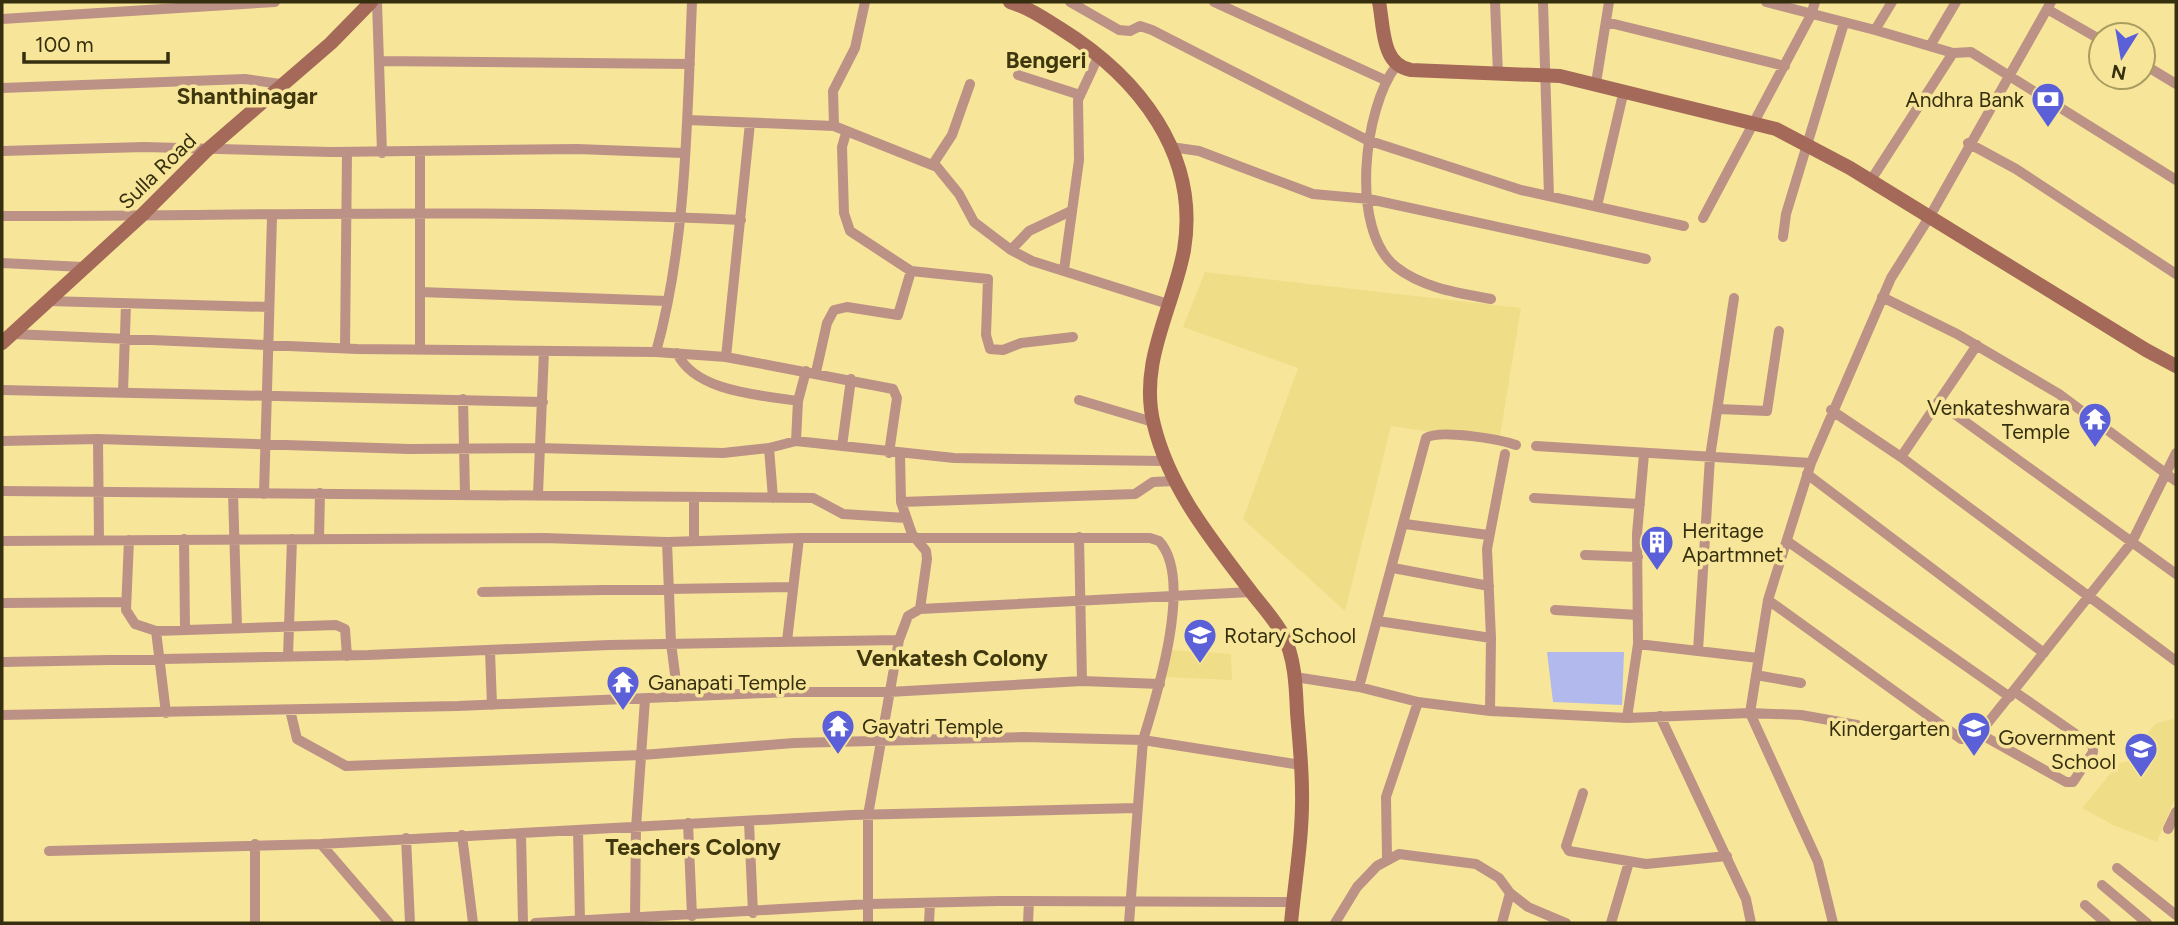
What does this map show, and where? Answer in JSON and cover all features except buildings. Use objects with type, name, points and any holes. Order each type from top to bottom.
[{"type":"main road","name":"Sulla Road","points":[[7,339],[141,216],[206,151],[331,43],[371,2]]},
{"type":"main road","points":[[1010,2],[1027,5],[1099,55],[1134,86],[1158,119],[1171,147],[1185,200],[1185,236],[1152,359],[1153,422],[1164,461],[1174,481],[1284,636],[1295,677],[1303,794],[1291,923]]},
{"type":"main road","points":[[1379,2],[1389,57],[1396,66],[1411,70],[1546,76],[1596,83],[1776,129],[1871,180],[2176,366]]},
{"type":"street","points":[[2,19],[148,5],[275,2]]},
{"type":"street","points":[[377,2],[382,153]]},
{"type":"street","points":[[656,352],[680,217],[683,153],[688,120],[692,2]]},
{"type":"street","points":[[834,126],[832,91],[855,48],[865,2]]},
{"type":"street","points":[[1070,2],[1119,30],[1125,32],[1140,26],[1152,30],[1367,140],[1549,196],[1684,226]]},
{"type":"street","points":[[1214,2],[1385,80]]},
{"type":"street","points":[[1495,2],[1498,75]]},
{"type":"street","points":[[1543,2],[1549,196]]},
{"type":"street","points":[[1596,83],[1609,2]]},
{"type":"street","points":[[1766,2],[1953,53],[1971,52],[2176,180]]},
{"type":"street","points":[[1703,218],[1814,16],[1815,2]]},
{"type":"street","points":[[1875,30],[1892,2]]},
{"type":"street","points":[[1930,46],[1956,2]]},
{"type":"street","points":[[1758,676],[1758,658],[1768,600],[1809,468],[1882,298],[2049,5],[2087,31]]},
{"type":"street","points":[[1606,22],[1785,66]]},
{"type":"street","points":[[1783,237],[1786,214],[1841,22]]},
{"type":"street","points":[[1871,180],[1953,53]]},
{"type":"street","points":[[1064,270],[1079,160],[1077,114],[1080,95],[1099,55]]},
{"type":"street","points":[[379,61],[690,64]]},
{"type":"street","points":[[1396,66],[1385,80],[1367,140],[1369,223],[1385,257],[1405,274],[1441,290],[1491,299]]},
{"type":"street","points":[[2157,72],[2176,84]]},
{"type":"street","points":[[1018,75],[1080,95]]},
{"type":"street","points":[[2,88],[245,79],[281,84]]},
{"type":"street","points":[[933,164],[952,135],[970,84]]},
{"type":"street","points":[[1597,206],[1624,90]]},
{"type":"street","points":[[688,120],[834,126],[846,133],[933,164],[948,178],[974,222],[1011,250],[1168,304]]},
{"type":"street","points":[[726,357],[750,123]]},
{"type":"street","points":[[846,133],[842,147],[846,224],[850,231],[911,271],[988,279],[986,335],[989,349],[1003,350],[1033,341],[1073,337]]},
{"type":"street","points":[[1968,143],[2016,169],[2176,274]]},
{"type":"street","points":[[2,151],[144,147],[206,151],[347,153],[577,149],[683,153]]},
{"type":"street","points":[[1171,147],[1199,151],[1313,194],[1369,199],[1646,259]]},
{"type":"street","points":[[345,348],[347,153]]},
{"type":"street","points":[[419,153],[421,349]]},
{"type":"street","points":[[1011,250],[1029,231],[1071,211]]},
{"type":"street","points":[[2,216],[272,217],[519,212],[741,220]]},
{"type":"street","points":[[264,494],[272,217]]},
{"type":"street","points":[[2,263],[83,267]]},
{"type":"street","points":[[796,441],[798,401],[834,310],[846,307],[898,315],[911,271]]},
{"type":"street","points":[[420,292],[667,301]]},
{"type":"street","points":[[1698,651],[1710,457],[1734,298]]},
{"type":"street","points":[[1882,298],[1977,345],[2059,394],[2176,481]]},
{"type":"street","points":[[47,301],[270,307]]},
{"type":"street","points":[[123,392],[126,304]]},
{"type":"street","points":[[1718,409],[1768,411],[1779,331]]},
{"type":"street","points":[[7,339],[124,339],[345,348],[677,353],[726,357],[811,371],[896,391],[894,454],[901,502],[917,541],[926,551],[927,559],[920,609]]},
{"type":"street","points":[[1901,457],[1977,345]]},
{"type":"street","points":[[538,494],[544,351]]},
{"type":"street","points":[[677,353],[683,365],[726,390],[798,401]]},
{"type":"street","points":[[842,446],[851,379]]},
{"type":"street","points":[[2,390],[543,402]]},
{"type":"street","points":[[463,399],[465,494]]},
{"type":"street","points":[[1079,400],[1153,422]]},
{"type":"street","points":[[1938,402],[2176,574]]},
{"type":"street","points":[[1832,410],[1901,457],[2176,661]]},
{"type":"street","points":[[1359,687],[1429,435],[1501,440],[1516,445]]},
{"type":"street","points":[[2,441],[98,439],[266,445],[723,453],[769,448],[796,441],[894,454],[1164,461]]},
{"type":"street","points":[[98,439],[99,540]]},
{"type":"street","points":[[1536,446],[1710,457],[1809,468],[2044,653]]},
{"type":"street","points":[[769,448],[773,498]]},
{"type":"street","points":[[1768,600],[1961,739],[1969,742],[1982,735],[2132,542],[2176,453]]},
{"type":"street","points":[[1490,711],[1492,638],[1488,535],[1505,454]]},
{"type":"street","points":[[1627,718],[1638,644],[1638,557],[1644,454]]},
{"type":"street","points":[[901,502],[1135,494],[1153,482],[1174,481]]},
{"type":"street","points":[[2,491],[813,498],[842,514],[906,518]]},
{"type":"street","points":[[233,493],[237,627]]},
{"type":"street","points":[[319,539],[320,493]]},
{"type":"street","points":[[694,497],[694,541]]},
{"type":"street","points":[[1534,498],[1640,504]]},
{"type":"street","points":[[1405,524],[1488,535]]},
{"type":"street","points":[[2,541],[544,538],[667,542],[799,538],[917,541],[1079,537],[1159,541],[1170,556],[1174,597],[1160,684],[1143,740],[1129,923]]},
{"type":"street","points":[[1079,537],[1083,681]]},
{"type":"street","points":[[788,641],[799,538]]},
{"type":"street","points":[[288,656],[292,539]]},
{"type":"street","points":[[129,540],[126,610],[135,624],[156,631],[291,625],[342,626],[346,633],[347,656]]},
{"type":"street","points":[[184,540],[185,629]]},
{"type":"street","points":[[1787,541],[2013,695],[2093,746],[2093,752],[2073,782],[2066,782],[1982,735]]},
{"type":"street","points":[[667,542],[667,590],[678,697]]},
{"type":"street","points":[[1585,555],[1638,557]]},
{"type":"street","points":[[1393,568],[1489,586]]},
{"type":"street","points":[[482,592],[792,587]]},
{"type":"street","points":[[868,923],[868,815],[899,640],[908,616],[920,609],[1251,592]]},
{"type":"street","points":[[2,603],[126,603]]},
{"type":"street","points":[[1555,610],[1638,615]]},
{"type":"street","points":[[1378,621],[1492,638]]},
{"type":"street","points":[[1764,625],[1770,629],[1750,713],[1818,862],[1833,923]]},
{"type":"street","points":[[156,631],[166,713]]},
{"type":"street","points":[[2,662],[347,656],[671,643],[899,640]]},
{"type":"street","points":[[1638,644],[1758,658]]},
{"type":"street","points":[[490,651],[492,705]]},
{"type":"street","points":[[1758,676],[1801,683]]},
{"type":"street","points":[[1295,677],[1359,687],[1418,702],[1490,711],[1627,718],[1750,713],[1801,715],[1857,725]]},
{"type":"street","points":[[2,715],[492,705],[889,692],[1083,681],[1160,684]]},
{"type":"street","points":[[635,919],[636,828],[645,699]]},
{"type":"street","points":[[1387,858],[1386,797],[1418,702]]},
{"type":"street","points":[[290,710],[297,739],[346,766],[642,755],[794,743],[1023,737],[1143,740],[1301,765]]},
{"type":"street","points":[[1660,716],[1746,899],[1751,923]]},
{"type":"street","points":[[1583,793],[1567,849],[1646,864],[1727,856]]},
{"type":"street","points":[[49,851],[321,844],[868,815],[1136,808]]},
{"type":"street","points":[[2168,829],[2176,812]]},
{"type":"street","points":[[749,822],[753,913]]},
{"type":"street","points":[[688,823],[692,916]]},
{"type":"street","points":[[578,830],[580,921]]},
{"type":"street","points":[[521,834],[523,923]]},
{"type":"street","points":[[462,835],[473,923]]},
{"type":"street","points":[[406,838],[410,923]]},
{"type":"street","points":[[254,844],[255,923]]},
{"type":"street","points":[[321,844],[388,923]]},
{"type":"street","points":[[1335,923],[1357,887],[1387,858],[1399,854],[1476,864],[1499,878],[1510,893],[1538,914],[1566,923]]},
{"type":"street","points":[[1611,923],[1629,862]]},
{"type":"street","points":[[2117,868],[2176,915]]},
{"type":"street","points":[[2102,885],[2147,923]]},
{"type":"street","points":[[1502,923],[1510,893]]},
{"type":"street","points":[[535,923],[692,916],[716,919],[753,913],[870,904],[1029,901],[1293,902]]},
{"type":"street","points":[[1028,923],[1029,901]]},
{"type":"street","points":[[929,923],[930,903]]},
{"type":"street","points":[[2085,905],[2106,923]]},
{"type":"street","points":[[380,923],[388,923]]},
{"type":"shaded area","points":[[1205,272],[1521,308],[1499,442],[1391,426],[1345,611],[1243,519],[1298,368],[1183,327]]},
{"type":"shaded area","name":"Rotary School","points":[[1172,650],[1231,654],[1232,680],[1165,677]]},
{"type":"shaded area","points":[[1547,652],[1624,652],[1622,705],[1553,702]]},
{"type":"shaded area","name":"Government School","points":[[2176,718],[2176,796],[2157,842],[2113,825],[2082,808],[2119,763],[2132,761],[2155,724]]},
{"type":"place","name":"Andhra Bank","points":[[2048,129]]},
{"type":"place","name":"Venkateshwara Temple","points":[[2095,449]]},
{"type":"place","name":"Heritage Apartmnet","points":[[1657,572]]},
{"type":"place","name":"Rotary School","points":[[1200,665]]},
{"type":"place","name":"Ganapati Temple","points":[[623,712]]},
{"type":"place","name":"Gayatri Temple","points":[[838,756]]},
{"type":"place","name":"Kindergarten","points":[[1974,758]]},
{"type":"place","name":"Government School","points":[[2141,779]]},
{"type":"district","name":"Bengeri","points":[[1046,60]]},
{"type":"district","name":"Shanthinagar","points":[[247,96]]},
{"type":"district","name":"Venkatesh Colony","points":[[952,658]]},
{"type":"district","name":"Teachers Colony","points":[[693,847]]}]
